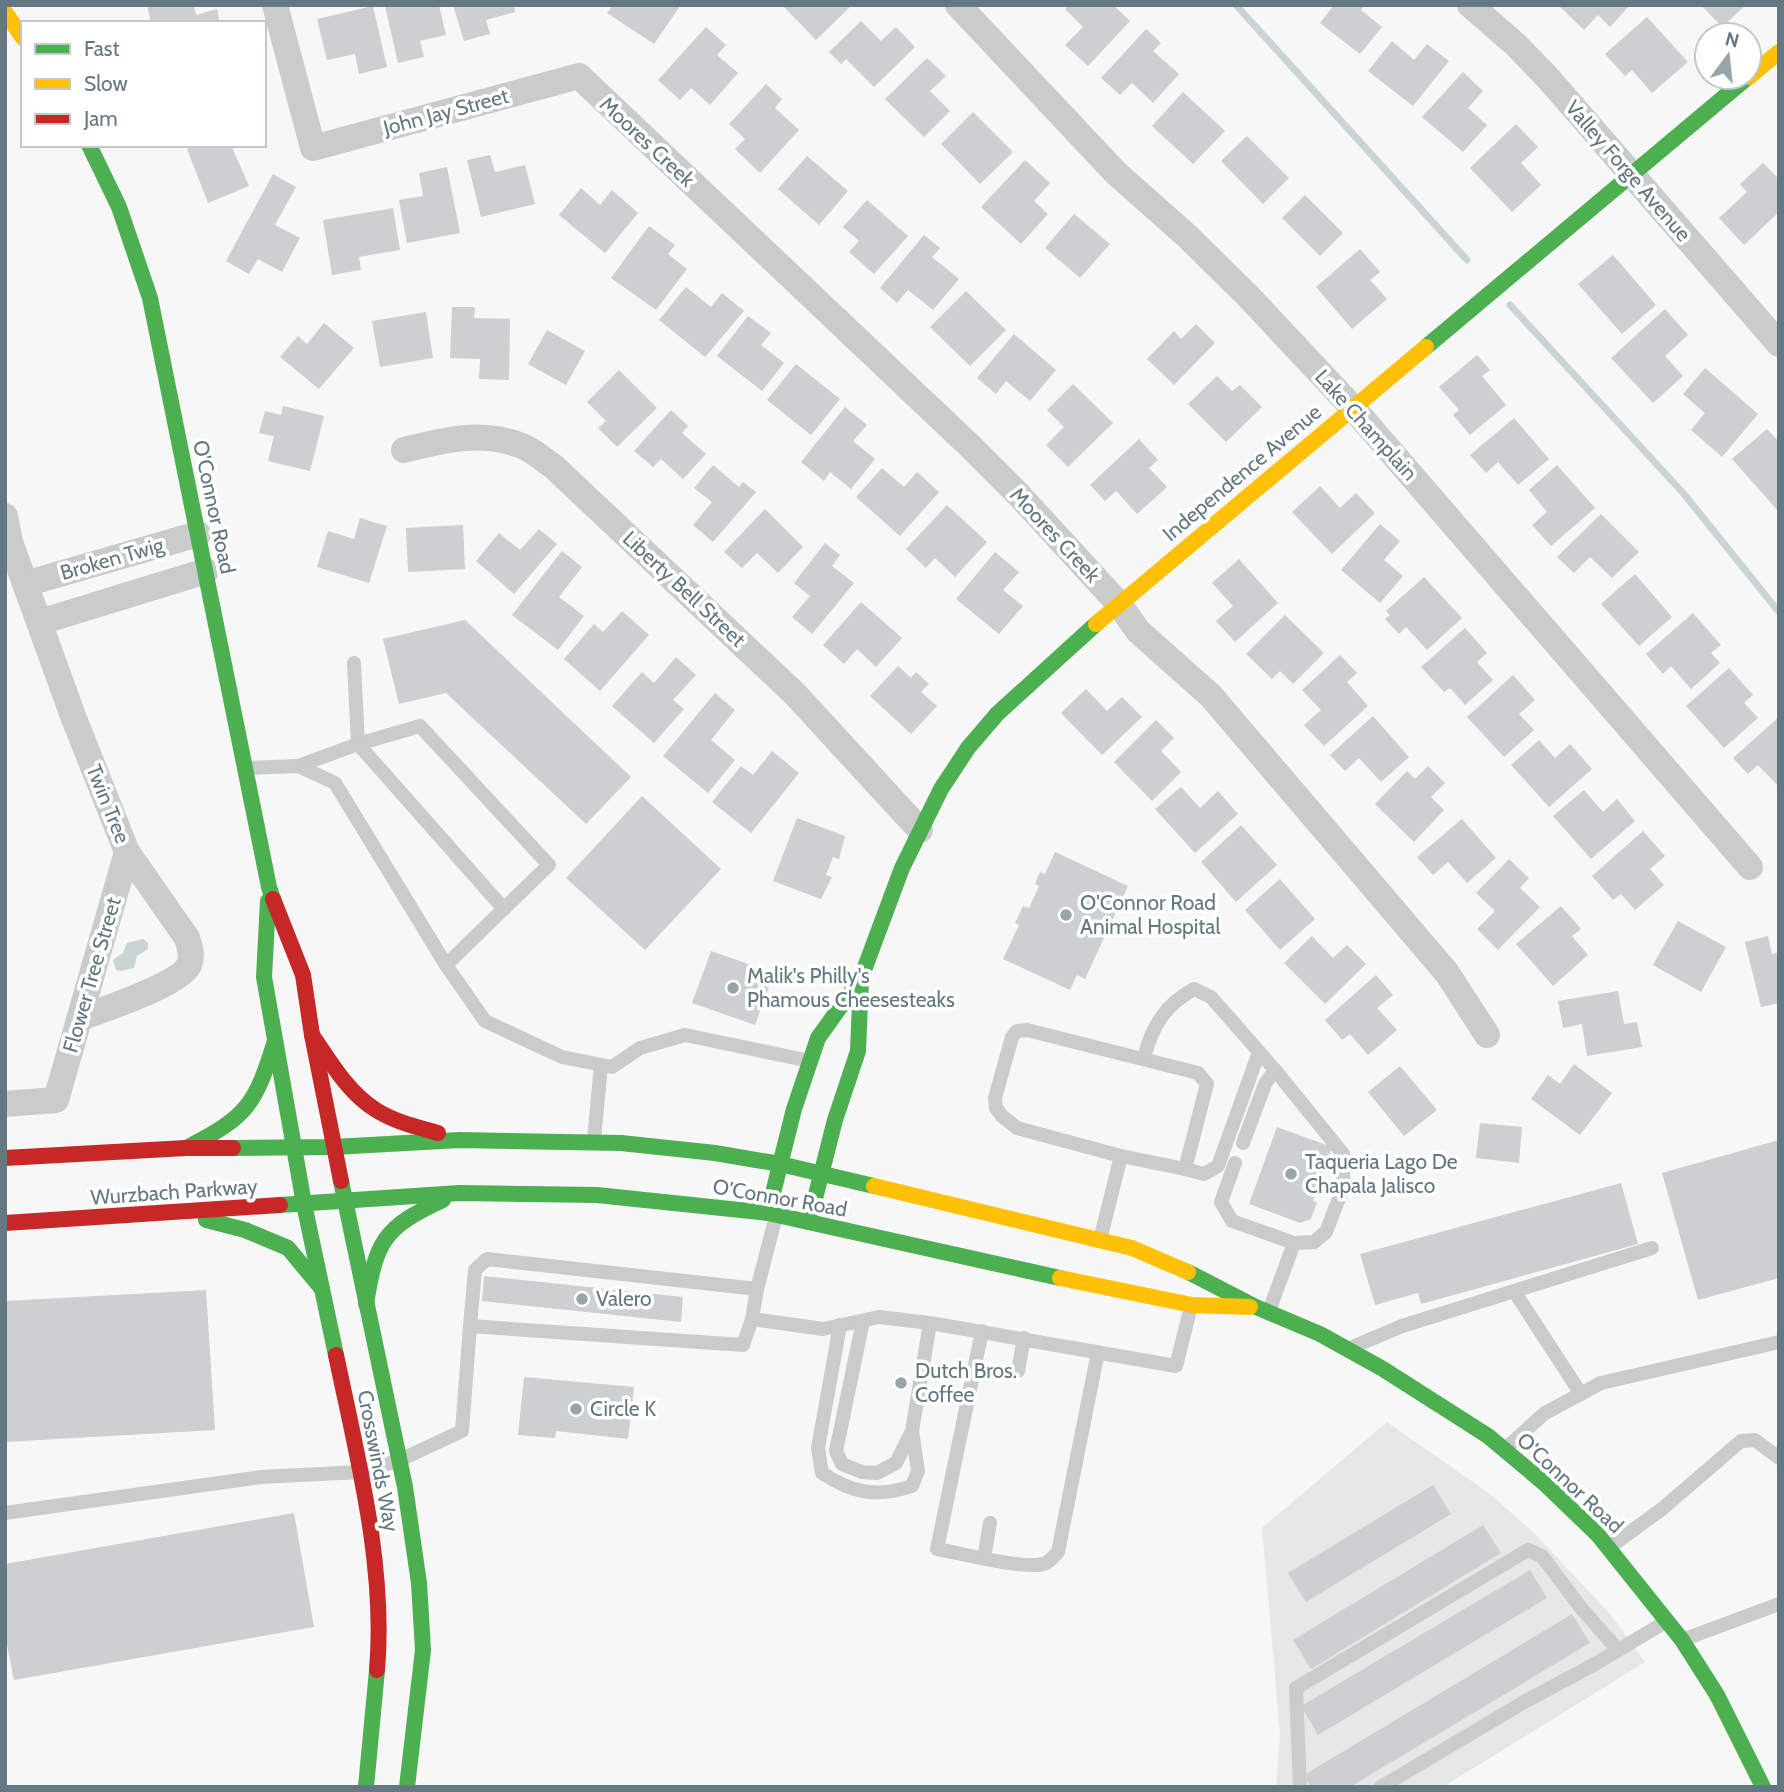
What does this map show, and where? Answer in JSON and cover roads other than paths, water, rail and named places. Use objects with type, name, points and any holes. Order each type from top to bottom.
[{"type":"main road","points":[[5,12],[21,35]]},
{"type":"main road","name":"Independence Avenue","points":[[1763,65],[1779,52]]},
{"type":"main road","name":"Independence Avenue","points":[[772,1214],[780,1164],[794,1109],[818,1038],[861,978],[902,869],[941,789],[968,748],[997,714],[1119,604],[1732,91]]},
{"type":"main road","name":"O'Connor Road","points":[[90,147],[119,207],[150,298],[269,887],[303,975],[312,1035],[346,1201],[459,1193],[597,1195],[772,1214],[985,1264],[1192,1305],[1262,1310]]},
{"type":"main road","name":"O'Connor Road","points":[[269,887],[264,977],[295,1147]]},
{"type":"main road","name":"Independence Avenue","points":[[809,1222],[835,1120],[858,1051],[861,978]]},
{"type":"main road","points":[[312,1035],[346,1083],[369,1106],[398,1122],[460,1140]]},
{"type":"main road","points":[[186,1148],[229,1125],[251,1105],[275,1041]]},
{"type":"main road","name":"O'Connor Road","points":[[334,1147],[460,1140],[594,1142],[715,1153],[780,1164],[1132,1248],[1199,1276],[1262,1310],[1320,1334],[1433,1399],[1504,1450],[1544,1483],[1609,1547],[1668,1620],[1717,1695],[1763,1787]]},
{"type":"main road","name":"Crosswinds Way","points":[[295,1147],[304,1204],[360,1472],[374,1563],[379,1646],[366,1787]]},
{"type":"main road","name":"Wurzbach Parkway","points":[[5,1158],[186,1148],[334,1147]]},
{"type":"main road","points":[[366,1304],[372,1266],[387,1232],[412,1213],[459,1193]]},
{"type":"main road","name":"Wurzbach Parkway","points":[[5,1223],[346,1201]]},
{"type":"main road","name":"Crosswinds Way","points":[[346,1201],[400,1460],[419,1583],[424,1650],[407,1787]]},
{"type":"main road","points":[[177,1213],[246,1230],[288,1248],[322,1289]]},
{"type":"street","name":"John Jay Street","points":[[275,5],[313,148],[579,76]]},
{"type":"street","name":"Lake Champlain","points":[[958,5],[1115,173],[1187,236],[1248,296],[1353,408],[1750,867]]},
{"type":"street","name":"Valley Forge Avenue","points":[[1470,5],[1515,44],[1548,78],[1779,344]]},
{"type":"street","name":"Moores Creek","points":[[579,76],[971,447],[1119,604],[1138,631],[1211,696],[1447,973],[1487,1035]]},
{"type":"street","name":"Liberty Bell Street","points":[[404,450],[452,438],[489,436],[524,446],[554,467],[795,694],[920,830]]},
{"type":"street","name":"Twin Tree","points":[[5,516],[10,542],[73,716],[127,852],[187,939],[191,952],[191,962],[186,970],[166,984],[81,1018]]},
{"type":"street","name":"Broken Twig","points":[[26,584],[198,534]]},
{"type":"street","name":"Broken Twig","points":[[40,622],[206,571]]},
{"type":"street","name":"Flower Tree Street","points":[[5,1104],[56,1100],[127,852]]},
{"type":"lane","points":[[354,663],[358,744],[504,909]]},
{"type":"lane","points":[[245,768],[298,766],[419,726],[550,865],[446,965]]},
{"type":"lane","points":[[298,766],[335,783],[446,965],[485,1021],[562,1058],[612,1067],[640,1048],[685,1035],[810,1061]]},
{"type":"lane","points":[[1144,1058],[1150,1032],[1177,998],[1194,989],[1212,997],[1343,1154],[1343,1188],[1326,1232],[1314,1242],[1294,1243],[1232,1222],[1222,1202],[1235,1163]]},
{"type":"lane","points":[[1185,1169],[1207,1084],[1198,1073],[1051,1034],[1027,1030],[1017,1031],[1012,1037],[995,1098],[996,1108],[1017,1128],[1121,1156],[1204,1174],[1218,1166],[1259,1052]]},
{"type":"lane","points":[[594,1142],[601,1065]]},
{"type":"lane","points":[[1243,1143],[1265,1084],[1275,1070]]},
{"type":"lane","points":[[1100,1241],[1121,1156]]},
{"type":"lane","points":[[470,1326],[743,1345],[752,1319],[772,1214]]},
{"type":"lane","points":[[1262,1310],[1294,1243]]},
{"type":"lane","points":[[1347,1349],[1402,1326],[1652,1248]]},
{"type":"lane","points":[[5,1513],[261,1477],[360,1472],[400,1460],[462,1431],[475,1270],[487,1259],[757,1289]]},
{"type":"lane","points":[[1514,1291],[1581,1394]]},
{"type":"lane","points":[[752,1319],[822,1329],[878,1317],[930,1322],[1176,1366],[1192,1305]]},
{"type":"lane","points":[[863,1321],[835,1451],[842,1464],[862,1472],[877,1473],[897,1463],[912,1431],[930,1322]]},
{"type":"lane","points":[[840,1325],[818,1448],[822,1473],[841,1486],[872,1493],[893,1493],[912,1486],[918,1471],[912,1431]]},
{"type":"lane","points":[[982,1331],[937,1549],[984,1558],[1031,1566],[1047,1563],[1058,1552],[1098,1352]]},
{"type":"lane","points":[[1018,1371],[1024,1338]]},
{"type":"lane","points":[[1504,1450],[1545,1413],[1601,1383],[1779,1342]]},
{"type":"lane","points":[[1609,1547],[1662,1509],[1741,1441],[1755,1440],[1779,1458]]},
{"type":"lane","points":[[984,1558],[990,1524]]},
{"type":"lane","points":[[1300,1787],[1296,1688],[1528,1550],[1542,1556],[1581,1608],[1618,1650]]},
{"type":"lane","points":[[1682,1640],[1779,1604]]},
{"type":"lane","points":[[1381,1787],[1668,1620]]},
{"type":"waterway","points":[[1236,5],[1467,260]]},
{"type":"waterway","points":[[1510,305],[1684,494],[1779,612]]},
{"type":"place","name":"O'Connor Road Animal Hospital","points":[[1066,915]]},
{"type":"place","name":"Malik's Philly's Phamous Cheesesteaks","points":[[733,988]]},
{"type":"place","name":"Taqueria Lago De Chapala Jalisco","points":[[1291,1174]]},
{"type":"place","name":"Valero","points":[[582,1299]]},
{"type":"place","name":"Dutch Bros. Coffee","points":[[901,1383]]},
{"type":"place","name":"Circle K","points":[[576,1409]]}]
